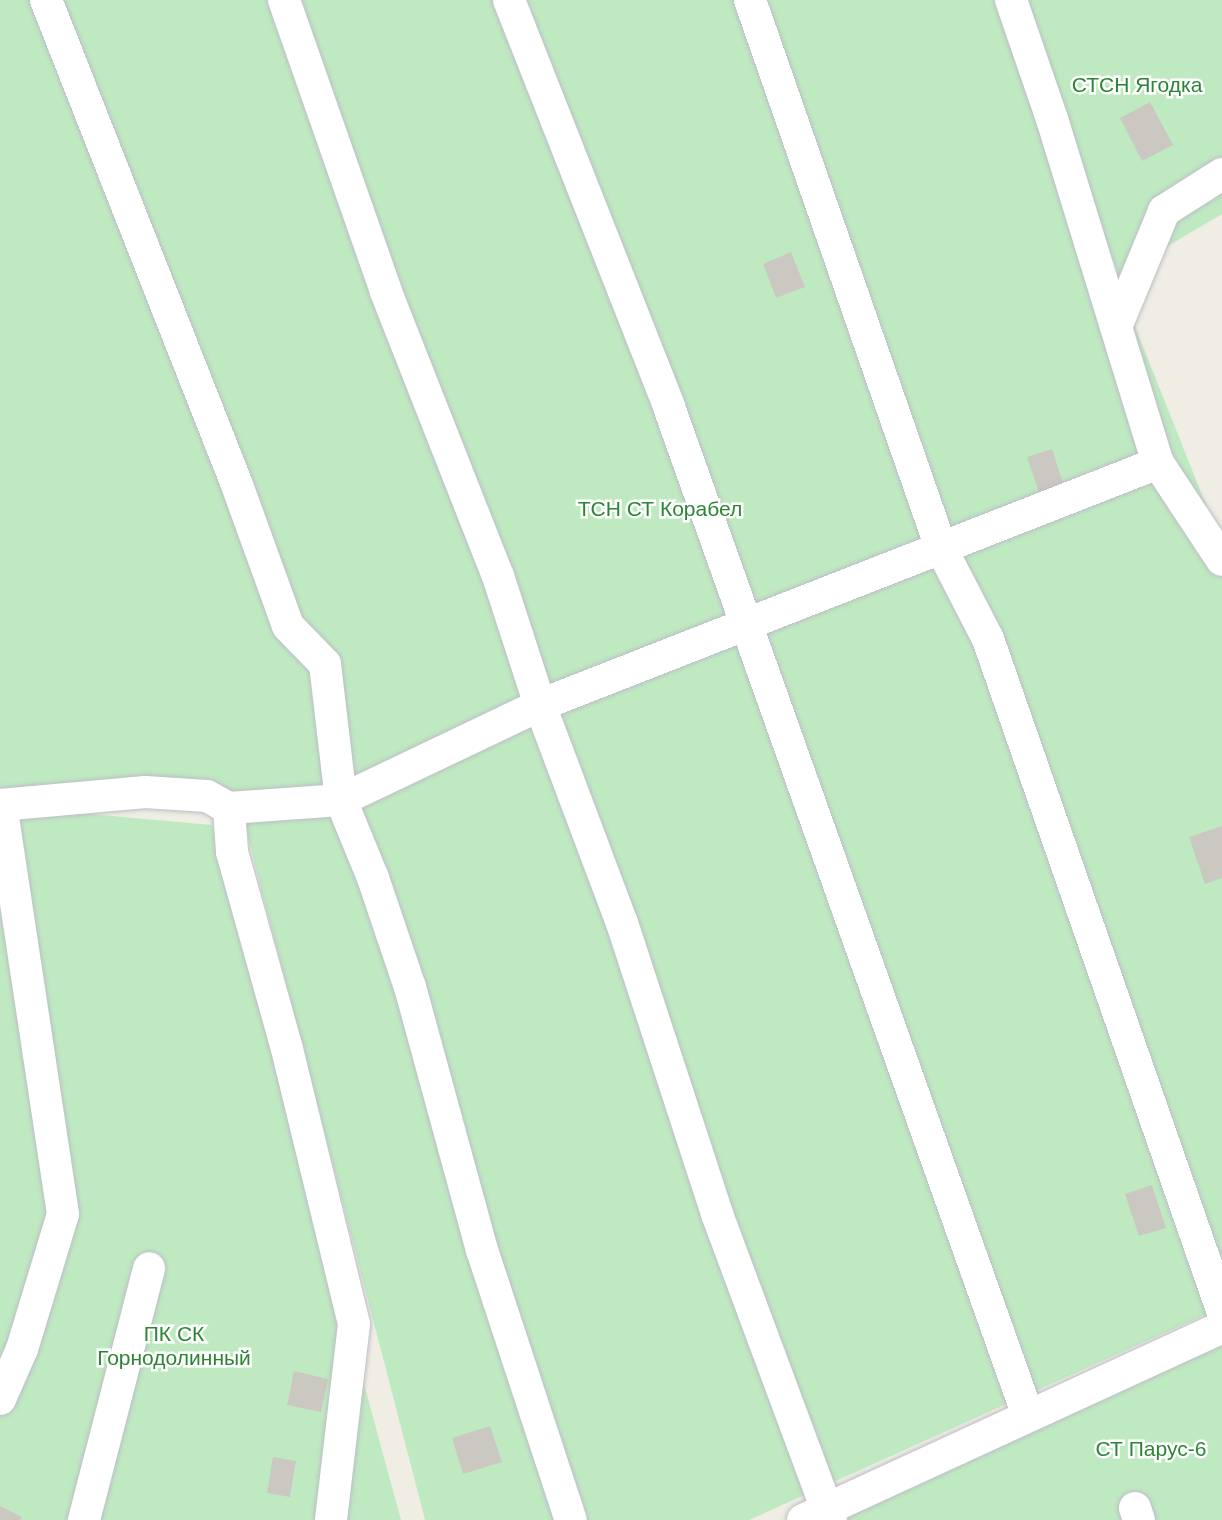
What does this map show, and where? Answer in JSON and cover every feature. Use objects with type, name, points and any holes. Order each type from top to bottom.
[{"type":"lane","points":[[46,0],[237,485],[288,626],[325,664],[341,800],[373,878],[410,987],[482,1250],[571,1520]]},
{"type":"lane","points":[[284,0],[386,292],[498,576],[540,705],[622,923],[717,1214],[821,1516],[1028,1416],[1222,1327]]},
{"type":"lane","points":[[509,0],[669,407],[1028,1416]]},
{"type":"lane","points":[[750,0],[941,548],[988,639],[1222,1310]]},
{"type":"lane","points":[[1011,0],[1157,463],[1222,560]]},
{"type":"lane","points":[[1116,327],[1164,211],[1222,174]]},
{"type":"lane","points":[[0,1399],[22,1349],[63,1214],[0,804],[145,792],[208,796],[229,808],[341,800],[540,705],[1157,463]]},
{"type":"lane","points":[[229,808],[232,852],[287,1049],[354,1324],[331,1520]]},
{"type":"lane","points":[[84,1520],[149,1268]]},
{"type":"green space","name":"ТСН СТ Корабел","points":[[0,0],[1005,0],[1222,545],[1222,1307],[749,1520],[425,1520],[236,791],[0,788]]},
{"type":"green space","name":"СТСН Ягодка","points":[[1012,0],[1222,0],[1222,214],[1119,275]]},
{"type":"green space","name":"ПК СК Горнодолинный","points":[[0,806],[212,825],[401,1520],[0,1520]]},
{"type":"green space","name":"СТ Парус-6","points":[[1222,1339],[1222,1520],[843,1520],[842,1515]]},
{"type":"building","points":[[1150,102],[1173,145],[1142,161],[1120,118]]},
{"type":"building","points":[[791,252],[805,287],[776,298],[763,264]]},
{"type":"building","points":[[1052,449],[1064,486],[1040,495],[1027,457]]},
{"type":"building","points":[[1222,826],[1222,878],[1205,884],[1189,837]]},
{"type":"building","points":[[1152,1185],[1166,1228],[1139,1236],[1125,1194]]},
{"type":"building","points":[[294,1371],[328,1379],[321,1412],[287,1405]]},
{"type":"building","points":[[490,1426],[502,1462],[463,1474],[452,1438]]},
{"type":"building","points":[[273,1457],[296,1461],[290,1497],[267,1493]]},
{"type":"building","points":[[0,1506],[22,1517],[20,1520],[0,1520]]}]
